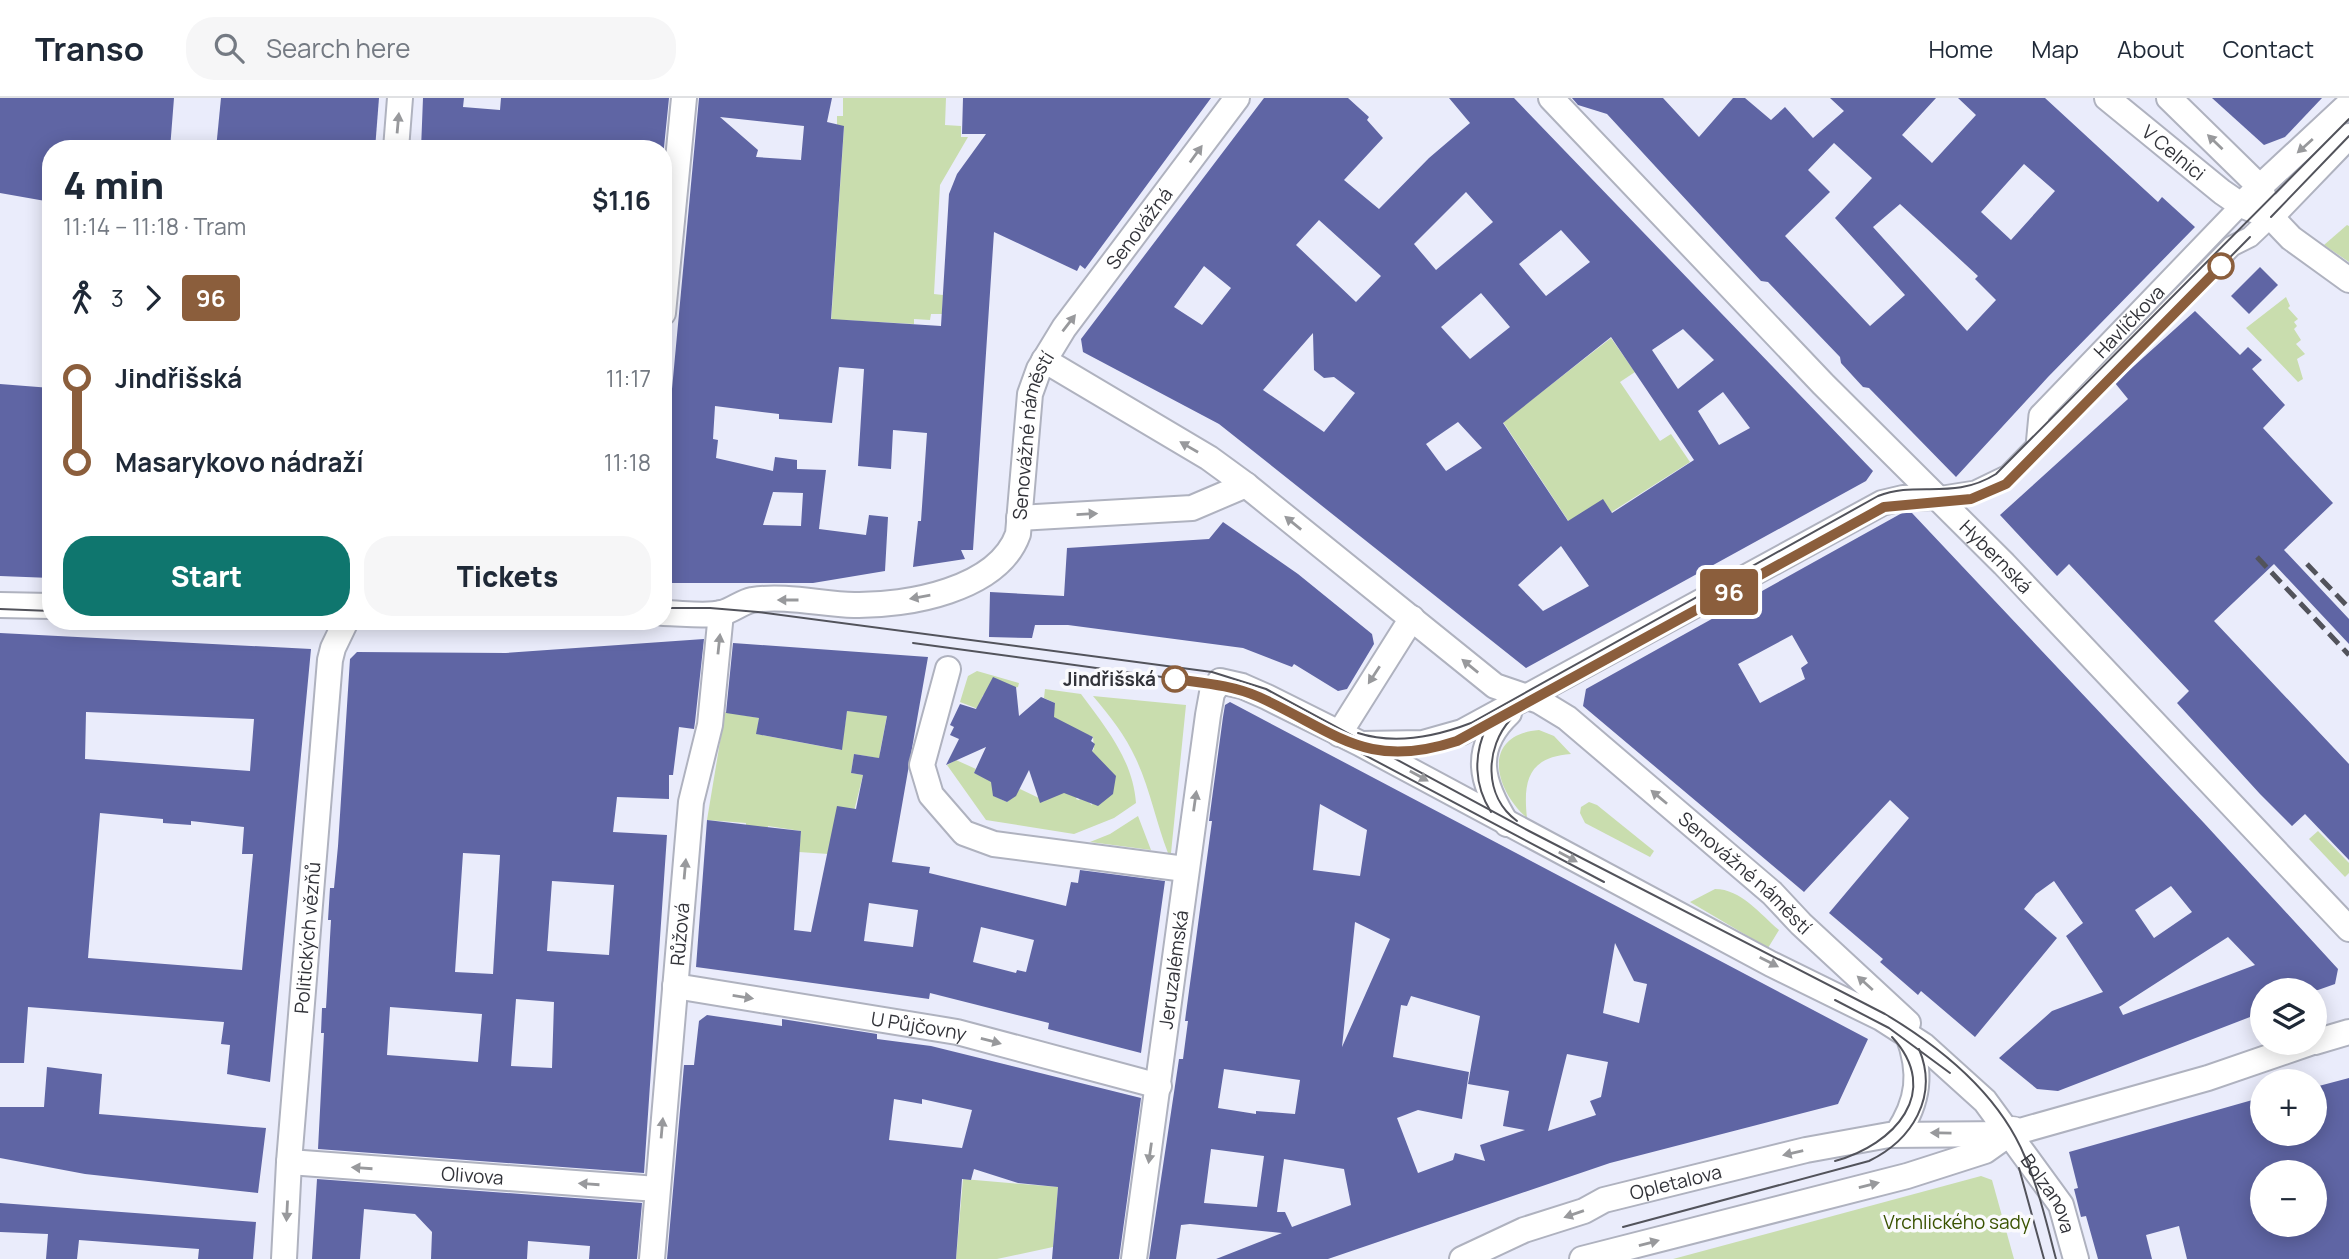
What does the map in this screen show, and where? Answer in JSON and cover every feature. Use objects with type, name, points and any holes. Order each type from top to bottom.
[{"type":"street","points":[[397,140],[400,98]]},
{"type":"street","points":[[672,221],[684,98]]},
{"type":"street","name":"Senovážná","points":[[1044,360],[1064,328],[1237,98]]},
{"type":"street","name":"Hybernská","points":[[1551,98],[2349,929]]},
{"type":"street","name":"V Celnici","points":[[2107,98],[2241,205],[2271,217]]},
{"type":"street","name":"V Celnici","points":[[2169,98],[2260,187],[2271,217]]},
{"type":"street","name":"Havlíčkova","points":[[2036,446],[2039,415],[2241,205],[2349,104]]},
{"type":"street","points":[[2349,136],[2271,217],[2312,255],[2349,281]]},
{"type":"street","points":[[2232,246],[2241,205]]},
{"type":"street","name":"Havlíčkova","points":[[1937,497],[1987,487],[2001,480],[2232,246],[2250,237],[2271,217]]},
{"type":"street","name":"Senovážné náměstí","points":[[1246,485],[1192,508],[1019,518],[1030,394],[1044,360],[1209,458],[1246,485],[1495,685],[1529,698],[1567,718],[1741,865],[1917,1031],[1985,1101],[2011,1133]]},
{"type":"street","points":[[1507,825],[1485,779],[1484,754],[1499,722],[1529,698],[1882,503],[1903,498],[1937,497]]},
{"type":"street","points":[[672,612],[721,613],[750,600],[805,600],[856,605],[952,591],[982,576],[1005,557],[1014,545],[1019,518]]},
{"type":"street","points":[[0,605],[42,606]]},
{"type":"street","name":"Růžová","points":[[652,1259],[691,802],[710,725],[721,613]]},
{"type":"street","points":[[1349,739],[1412,618]]},
{"type":"street","name":"Politických vězňů","points":[[284,1259],[289,1162],[330,660],[332,648],[341,630]]},
{"type":"street","points":[[948,669],[922,765],[931,794],[964,833],[994,844],[1185,869]]},
{"type":"street","name":"Senovážné náměstí","points":[[1220,681],[1242,686],[1349,739],[1908,1035],[1948,1065]]},
{"type":"street","name":"Jeruzalémská","points":[[1134,1259],[1210,699],[1220,681]]},
{"type":"street","name":"Senovážné náměstí","points":[[1349,739],[1441,740],[1485,722],[1529,698]]},
{"type":"street","name":"U Půjčovny","points":[[675,986],[957,1032],[1159,1086]]},
{"type":"street","name":"Opletalova","points":[[2327,1038],[2349,1032]]},
{"type":"street","points":[[1897,1134],[1915,1104],[1917,1087],[1915,1056],[1908,1035]]},
{"type":"street","name":"Opletalova","points":[[1462,1259],[1524,1230],[1584,1211],[1604,1200],[1806,1150],[1897,1134],[2011,1133],[2208,1078],[2275,1055]]},
{"type":"street","name":"Opletalova","points":[[1582,1259],[1907,1176],[1985,1151],[2011,1133]]},
{"type":"street","name":"Bolzanova","points":[[2011,1133],[2061,1205],[2076,1259]]},
{"type":"street","name":"Olivova","points":[[289,1162],[657,1189]]},
{"type":"green space","points":[[843,98],[946,98],[945,125],[961,126],[961,137],[968,137],[940,185],[934,294],[943,295],[942,314],[931,314],[930,320],[914,319],[914,324],[843,320],[831,323],[844,127],[837,125],[837,116],[843,116]]},
{"type":"green space","points":[[2349,226],[2349,262],[2324,245]]},
{"type":"green space","points":[[2286,297],[2290,306],[2288,308],[2298,319],[2294,322],[2297,326],[2294,329],[2301,340],[2296,344],[2305,354],[2297,359],[2303,379],[2298,382],[2246,328]]},
{"type":"green space","points":[[1611,338],[1635,372],[1620,382],[1660,441],[1671,434],[1690,462],[1577,534],[1503,422]]},
{"type":"green space","points":[[977,671],[1019,683],[1018,687],[983,695],[978,709],[960,702],[968,676]]},
{"type":"green space","points":[[893,684],[880,752],[890,760],[854,754],[851,773],[863,775],[843,855],[799,852],[801,831],[768,826],[765,846],[746,844],[746,823],[707,820],[725,712],[759,718],[757,734],[841,750],[847,711],[877,714]]},
{"type":"green space","points":[[1045,689],[1081,694],[1117,745],[1134,787],[1136,803],[1114,818],[1074,834],[986,820],[947,765],[956,760],[976,769],[974,773],[995,777],[994,796],[1007,802],[1020,789],[1039,798],[1041,802],[1045,801],[1051,781],[1079,794],[1076,799],[1079,800],[1082,796],[1092,805],[1093,800],[1114,786],[1110,770],[1090,753],[1094,749],[1093,737],[1089,735],[1087,739],[1051,722],[1055,703],[1044,698]]},
{"type":"green space","points":[[1093,696],[1186,705],[1171,853],[1168,853],[1132,750]]},
{"type":"green space","points":[[1539,730],[1554,736],[1571,754],[1545,760],[1531,773],[1526,793],[1527,818],[1507,793],[1499,765],[1501,752],[1508,742],[1520,734]]},
{"type":"green space","points":[[1589,802],[1597,805],[1654,851],[1650,857],[1585,823],[1580,813],[1581,807]]},
{"type":"green space","points":[[1138,816],[1151,850],[1090,842],[1110,834]]},
{"type":"green space","points":[[2318,831],[2349,863],[2349,873],[2345,877],[2309,839]]},
{"type":"green space","points":[[1715,889],[1742,898],[1779,930],[1768,948],[1690,902]]},
{"type":"green space","name":"Vrchlického sady","points":[[1981,1176],[1992,1180],[2014,1259],[1673,1259]]},
{"type":"green space","points":[[963,1179],[1058,1187],[1053,1247],[997,1259],[956,1259]]},
{"type":"building","points":[[0,98],[174,98],[171,140],[42,140],[42,200],[0,193]]},
{"type":"building","points":[[221,98],[379,98],[376,140],[217,140]]},
{"type":"building","points":[[423,98],[464,98],[463,107],[500,110],[501,98],[669,98],[665,140],[421,140]]},
{"type":"building","points":[[699,98],[832,98],[827,122],[844,126],[831,319],[941,326],[949,194],[957,174],[986,134],[962,134],[963,98],[1211,98],[1085,269],[1080,265],[1077,271],[994,232],[973,550],[961,550],[965,559],[913,567],[918,521],[921,521],[927,433],[893,430],[891,469],[858,466],[864,369],[839,367],[832,423],[779,419],[779,414],[715,406],[713,439],[718,440],[716,458],[773,471],[775,457],[797,460],[797,469],[826,470],[819,529],[866,535],[869,515],[888,517],[885,571],[813,583],[672,583],[672,389]],"holes":[[[720,117],[804,126],[801,160],[756,157],[758,150]],[[773,492],[803,493],[801,526],[763,525]]]},
{"type":"building","points":[[1264,98],[1348,98],[1369,117],[1367,120],[1383,138],[1344,180],[1379,209],[1429,158],[1470,123],[1449,98],[1514,98],[1873,471],[1866,481],[1526,668],[1219,424],[1083,352],[1081,339]],"holes":[[[1466,192],[1493,222],[1436,270],[1414,244]],[[1319,220],[1381,276],[1356,302],[1296,245]],[[1561,230],[1590,262],[1546,296],[1519,264]],[[1204,266],[1231,288],[1202,325],[1174,307]],[[1481,293],[1510,327],[1470,359],[1441,327]],[[1683,329],[1714,360],[1678,389],[1652,350]],[[1313,333],[1314,370],[1324,378],[1334,377],[1355,393],[1324,432],[1263,390]],[[1611,337],[1694,460],[1612,513],[1603,499],[1568,521],[1503,423]],[[1723,392],[1750,428],[1719,445],[1698,411]],[[1458,422],[1482,448],[1446,471],[1426,444]],[[1561,546],[1589,586],[1543,611],[1518,585]]]},
{"type":"building","points":[[1572,98],[1663,98],[1699,137],[1733,98],[1745,98],[1771,120],[1785,107],[1813,138],[1844,111],[1830,98],[1936,98],[1902,135],[1932,163],[1976,115],[1958,98],[2045,98],[2158,202],[2162,197],[2195,227],[2048,377],[1956,477],[1869,388],[1863,387],[1841,363],[1840,357],[1768,282],[1761,281],[1607,114],[1578,105]],"holes":[[[1834,143],[1872,178],[1835,218],[1905,295],[1870,326],[1785,236],[1830,192],[1808,170]],[[2024,164],[2055,191],[2011,240],[1981,212]],[[1900,204],[1978,276],[1975,279],[1996,300],[1967,331],[1873,227]]]},
{"type":"building","points":[[2212,98],[2322,98],[2285,137],[2264,145]]},
{"type":"building","points":[[2260,267],[2278,285],[2249,314],[2231,296]]},
{"type":"building","points":[[2195,311],[2240,355],[2248,347],[2262,360],[2252,369],[2285,405],[2263,428],[2333,503],[2284,550],[2349,619],[2349,644],[2274,564],[2214,621],[2349,764],[2349,860],[2305,814],[2292,826],[2177,703],[2189,691],[2069,564],[2057,576],[2000,515],[2128,399],[2115,383]]},
{"type":"building","points":[[0,384],[42,387],[42,578],[0,576]]},
{"type":"building","points":[[1902,513],[1912,513],[2338,969],[2335,984],[2327,987],[2327,978],[2250,978],[2250,1017],[2058,1091],[2037,1089],[1999,1058],[2052,1011],[2103,992],[2066,936],[2083,923],[2054,881],[2036,894],[2024,909],[2057,938],[1975,1037],[1921,991],[1918,995],[1880,962],[1883,959],[1829,913],[1909,818],[1890,800],[1804,892],[1583,706],[1586,689]],"holes":[[[1792,635],[1808,663],[1801,668],[1805,679],[1760,703],[1738,664]],[[2171,886],[2192,912],[2154,938],[2135,910]],[[2228,937],[2255,965],[2123,1015],[2119,1007]]]},
{"type":"building","points":[[1223,522],[1298,574],[1372,634],[1374,644],[1347,689],[1338,691],[1294,664],[1292,667],[1243,648],[1068,625],[1035,625],[1032,638],[989,637],[990,592],[1064,596],[1067,548],[1209,539]]},
{"type":"building","points":[[0,633],[311,649],[270,1082],[227,1074],[230,1045],[221,1044],[224,1022],[28,1007],[24,1063],[0,1063]],"holes":[[[86,712],[254,719],[250,771],[85,759]],[[100,813],[163,819],[163,823],[191,825],[191,821],[244,827],[242,854],[253,854],[242,970],[88,958]]]},
{"type":"building","points":[[704,639],[694,729],[679,727],[673,775],[669,775],[669,799],[617,797],[613,832],[667,835],[644,1173],[318,1149],[324,1033],[321,1033],[322,1008],[326,1008],[330,888],[334,888],[338,846],[350,659],[357,652],[506,653]],"holes":[[[463,853],[500,855],[493,974],[455,972]],[[552,881],[614,885],[609,955],[547,951]],[[516,999],[554,1002],[552,1068],[511,1066]],[[390,1007],[482,1014],[478,1062],[387,1055]]]},
{"type":"building","points":[[733,643],[928,657],[892,862],[930,867],[929,873],[1066,906],[1071,882],[1078,883],[1080,870],[1165,881],[1141,1053],[1048,1029],[1049,1023],[930,993],[929,999],[696,967],[707,820],[801,831],[794,930],[811,932],[837,806],[856,809],[863,775],[851,773],[854,754],[879,758],[887,716],[847,711],[842,750],[756,734],[759,718],[726,713]],"holes":[[[869,903],[918,910],[913,947],[864,941]],[[981,927],[1034,940],[1026,972],[1017,970],[1016,973],[973,962]]]},
{"type":"building","points":[[993,677],[1016,687],[1019,716],[1041,697],[1055,703],[1054,717],[1093,737],[1091,741],[1095,744],[1092,751],[1116,776],[1113,794],[1098,806],[1064,793],[1040,803],[1029,770],[1016,796],[1007,802],[993,796],[991,782],[974,773],[986,747],[946,765],[959,739],[950,735],[954,727],[950,725],[960,704],[976,709]]},
{"type":"building","points":[[1230,702],[1868,1039],[1838,1104],[1610,1163],[1328,1259],[1216,1259],[1282,1233],[1190,1224],[1181,1225],[1176,1259],[1149,1259],[1179,1059],[1183,1059],[1188,1021],[1185,1021],[1225,705]],"holes":[[[1320,804],[1367,830],[1360,876],[1313,870]],[[1355,922],[1390,939],[1342,1047]],[[1615,943],[1634,981],[1647,984],[1639,1023],[1603,1013]],[[1411,996],[1480,1016],[1468,1084],[1509,1091],[1503,1126],[1525,1130],[1480,1145],[1485,1161],[1455,1153],[1453,1160],[1418,1173],[1397,1118],[1418,1110],[1462,1119],[1469,1072],[1393,1057],[1401,1005],[1407,1006]],[[1567,1054],[1608,1062],[1601,1097],[1590,1101],[1596,1115],[1548,1131]],[[1224,1069],[1300,1080],[1295,1114],[1256,1111],[1256,1114],[1218,1108]],[[1211,1149],[1264,1156],[1257,1207],[1204,1203]],[[1284,1159],[1344,1169],[1351,1205],[1292,1227],[1285,1212],[1277,1212]]]},
{"type":"building","points":[[707,1015],[782,1026],[782,1019],[877,1034],[877,1039],[931,1046],[1141,1098],[1119,1259],[1052,1259],[1058,1187],[1018,1183],[974,1169],[971,1180],[962,1179],[956,1259],[667,1259],[684,1065],[694,1065],[699,1021]],"holes":[[[894,1099],[922,1104],[922,1099],[972,1110],[962,1148],[889,1140]]]},
{"type":"building","points":[[47,1067],[102,1074],[99,1114],[266,1128],[258,1193],[85,1174],[0,1158],[0,1107],[44,1107]]},
{"type":"building","points":[[2349,1078],[2349,1259],[2187,1259],[2179,1226],[2146,1235],[2152,1259],[2098,1259],[2086,1216],[2081,1217],[2074,1189],[2078,1188],[2069,1152],[2250,1101],[2250,1146],[2327,1146],[2327,1084]]},
{"type":"building","points":[[317,1179],[642,1203],[637,1259],[589,1259],[590,1246],[528,1241],[527,1259],[431,1259],[432,1232],[415,1214],[364,1209],[360,1259],[312,1259]]},
{"type":"building","points":[[0,1203],[256,1222],[253,1259],[198,1259],[199,1249],[79,1240],[77,1259],[46,1259],[48,1234],[0,1232]]},
{"type":"tram line","points":[[1358,733],[1401,739],[1444,732],[1471,723],[1878,496],[1907,490],[1965,487],[1996,474],[2349,119]]},
{"type":"tram line","points":[[2271,217],[2349,136]]},
{"type":"tram line","points":[[1385,751],[1434,748],[1471,736],[1884,507],[1971,499],[2006,484],[2250,237]]},
{"type":"tram line","name":"96","points":[[1175,679],[1244,691],[1328,735],[1364,749],[1410,752],[1434,748],[1471,736],[1884,507],[1896,503],[1926,504],[1971,499],[2006,484],[2063,430],[2221,266]]},
{"type":"tram line","points":[[672,608],[758,612],[1212,672],[1266,689],[1529,831],[1885,1014],[1927,1042],[1967,1075],[2000,1113],[2014,1134],[2034,1182],[2056,1259]]},
{"type":"tram line","points":[[0,609],[42,611]]},
{"type":"tram line","points":[[913,643],[1206,683],[1244,691],[1604,882]]},
{"type":"tram line","points":[[1511,719],[1496,743],[1492,771],[1498,798],[1506,811],[1517,821]]},
{"type":"tram line","points":[[1487,726],[1479,748],[1477,770],[1481,791],[1491,812]]},
{"type":"tram line","points":[[1835,1000],[1889,1028],[1950,1073]]},
{"type":"tram line","points":[[1835,1161],[1876,1143],[1905,1114],[1912,1096],[1913,1077],[1907,1057],[1892,1037]]},
{"type":"tram line","points":[[1623,1227],[1869,1161],[1884,1152],[1898,1141],[1918,1115],[1926,1084],[1919,1049]]},
{"type":"tram line","points":[[2019,1168],[2044,1259]]},
{"type":"railway","points":[[2257,557],[2349,655]]},
{"type":"railway","points":[[2307,564],[2349,608]]},
{"type":"place","name":"Jindřišská","points":[[1175,679]]}]
